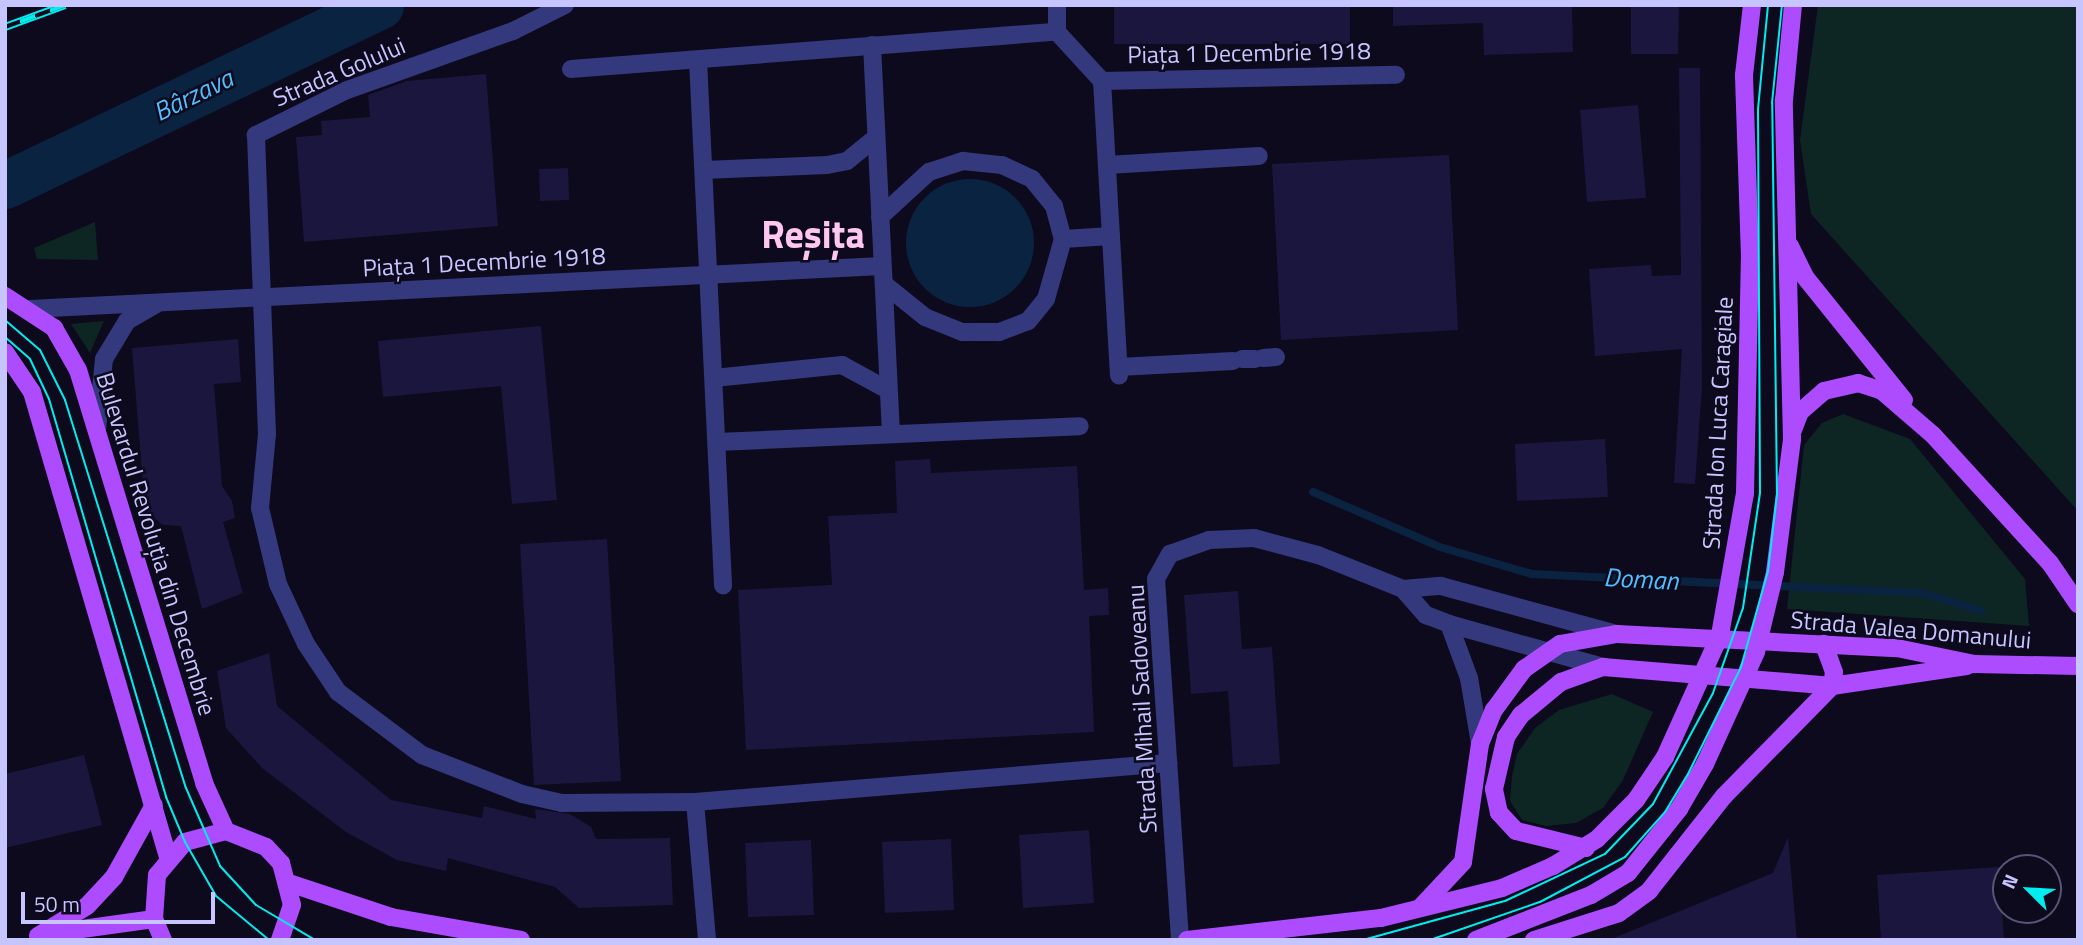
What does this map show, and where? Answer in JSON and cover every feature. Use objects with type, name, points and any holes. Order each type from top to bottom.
[{"type":"main road","name":"Strada Ion Luca Caragiale","points":[[1187,940],[1415,912],[1502,888],[1586,848],[1636,800],[1678,732],[1720,635],[1745,493],[1750,257],[1744,75],[1752,5]]},
{"type":"main road","points":[[1476,940],[1591,895],[1628,873],[1679,809],[1713,749],[1756,652],[1787,494],[1792,439],[1784,100],[1793,5]]},
{"type":"main road","points":[[1787,239],[1805,276],[1933,435],[2050,563],[2078,604]]},
{"type":"main road","name":"Bulevardul Revoluția din Decembrie","points":[[5,296],[30,309],[65,343],[97,432],[204,783],[226,831]]},
{"type":"main road","points":[[5,352],[32,392],[168,856]]},
{"type":"main road","points":[[1792,439],[1811,400],[1840,385],[1858,383],[1882,391],[1933,435]]},
{"type":"main road","name":"Strada Mihail Sadoveanu","points":[[1415,912],[1447,884],[1463,862],[1480,744],[1494,709],[1541,652],[1578,638],[1617,634],[1740,644]]},
{"type":"main road","name":"Strada Valea Domanului","points":[[1740,644],[1824,644],[1896,648],[1974,664],[2078,666]]},
{"type":"main road","points":[[1534,940],[1619,913],[1649,891],[1724,796],[1832,686],[1834,672],[1824,644]]},
{"type":"main road","points":[[1586,848],[1516,831],[1499,813],[1495,774],[1506,737],[1531,704],[1561,682],[1603,667],[1832,686],[1974,664]]},
{"type":"main road","points":[[33,938],[87,906],[114,877],[154,805]]},
{"type":"main road","points":[[163,940],[154,919],[154,886],[168,856],[194,837],[226,831],[266,847],[289,883],[292,905],[280,940]]},
{"type":"main road","points":[[289,883],[391,917],[522,940]]},
{"type":"main road","points":[[33,938],[154,919]]},
{"type":"street","name":"Strada Golului","points":[[262,298],[256,135],[347,90],[513,31],[565,5]]},
{"type":"street","points":[[571,69],[1057,32],[1057,5]]},
{"type":"street","name":"Piața 1 Decembrie 1918","points":[[1057,32],[1102,81],[1119,372],[1254,359]]},
{"type":"street","points":[[872,45],[891,434]]},
{"type":"street","points":[[698,60],[723,585]]},
{"type":"street","name":"Piața 1 Decembrie 1918","points":[[1102,81],[1396,75]]},
{"type":"street","points":[[704,170],[847,161],[875,138]]},
{"type":"street","points":[[1107,165],[1259,156]]},
{"type":"street","points":[[880,217],[929,172],[962,161],[1002,164],[1032,179],[1054,206],[1063,239],[1046,299],[1028,321],[999,332],[962,332],[925,317],[883,275]]},
{"type":"street","points":[[1063,239],[1111,236]]},
{"type":"street","name":"Piața 1 Decembrie 1918","points":[[262,298],[709,275],[883,275]]},
{"type":"street","points":[[30,309],[166,300],[262,298],[267,434],[260,508],[278,584],[306,644],[338,692],[422,755],[523,794],[562,803],[695,802],[1168,763]]},
{"type":"street","points":[[97,432],[99,383],[115,338],[127,321],[166,300]]},
{"type":"street","points":[[714,378],[842,365],[888,390]]},
{"type":"street","points":[[717,442],[1080,426]]},
{"type":"street","name":"Strada Mihail Sadoveanu","points":[[1180,940],[1156,579],[1170,554],[1209,540],[1254,538],[1318,555],[1403,589],[1441,586],[1617,634]]},
{"type":"street","name":"Strada Mihail Sadoveanu","points":[[1403,589],[1426,615],[1449,624],[1541,652],[1603,667]]},
{"type":"street","name":"Strada Mihail Sadoveanu","points":[[1449,624],[1469,678],[1480,744]]},
{"type":"street","points":[[695,802],[706,940]]},
{"type":"green space","points":[[1818,5],[2078,5],[2078,511],[1811,214],[1800,140]]},
{"type":"green space","points":[[95,222],[98,260],[37,259],[34,248]]},
{"type":"green space","points":[[104,321],[90,353],[71,324]]},
{"type":"green space","points":[[1843,414],[1910,439],[2025,579],[2029,626],[1787,609],[1804,445],[1822,423]]},
{"type":"green space","points":[[1612,694],[1653,712],[1623,780],[1603,808],[1576,823],[1546,826],[1522,820],[1510,801],[1512,776],[1517,754],[1535,728],[1559,710]]},
{"type":"water","points":[[970,179],[994,184],[1015,198],[1029,219],[1034,243],[1029,267],[1015,288],[994,302],[970,307],[946,302],[925,288],[911,267],[906,243],[911,219],[925,198],[946,184]]},
{"type":"building","points":[[1114,5],[1350,5],[1350,44],[1114,44]]},
{"type":"building","points":[[1393,5],[1572,5],[1573,52],[1484,55],[1483,23],[1393,26]]},
{"type":"building","points":[[1631,5],[1679,5],[1678,54],[1631,54]]},
{"type":"building","points":[[1679,68],[1700,68],[1702,388],[1695,484],[1674,483],[1682,349],[1595,356],[1589,269],[1651,265],[1652,276],[1681,275]]},
{"type":"building","points":[[486,74],[498,226],[304,242],[296,137],[322,135],[321,121],[370,117],[368,95],[407,81]]},
{"type":"building","points":[[1638,105],[1646,198],[1587,202],[1580,110]]},
{"type":"building","points":[[1449,155],[1458,330],[1281,340],[1272,164]]},
{"type":"building","points":[[568,168],[569,200],[540,201],[539,169]]},
{"type":"building","points":[[541,326],[557,500],[512,504],[501,386],[383,397],[378,341]]},
{"type":"building","points":[[238,339],[241,382],[214,384],[222,486],[232,501],[235,518],[223,522],[243,593],[202,609],[181,526],[163,525],[145,510],[132,348]]},
{"type":"building","points":[[1605,439],[1608,497],[1517,501],[1515,444]]},
{"type":"building","points":[[930,459],[931,473],[1077,466],[1084,590],[1108,588],[1109,615],[1089,616],[1094,732],[746,750],[738,590],[832,585],[828,516],[897,513],[895,461]]},
{"type":"building","points":[[607,539],[621,781],[534,785],[520,544]]},
{"type":"building","points":[[1238,591],[1242,649],[1272,647],[1280,764],[1233,767],[1228,691],[1191,694],[1184,595]]},
{"type":"building","points":[[269,653],[277,706],[391,800],[482,818],[484,806],[536,819],[535,809],[570,814],[591,827],[596,839],[670,838],[673,905],[579,908],[555,887],[448,858],[446,871],[397,860],[346,832],[262,768],[226,728],[217,671]]},
{"type":"building","points":[[84,755],[102,825],[5,848],[5,774]]},
{"type":"building","points":[[1089,830],[1094,903],[1023,908],[1019,835]]},
{"type":"building","points":[[1788,837],[1797,940],[1609,940],[1773,873]]},
{"type":"building","points":[[951,839],[954,910],[885,913],[882,842]]},
{"type":"building","points":[[811,840],[814,915],[748,917],[745,843]]},
{"type":"building","points":[[1992,867],[1992,924],[2003,924],[2004,940],[1881,940],[1877,875]]},
{"type":"waterway","name":"Bârzava","points":[[5,185],[380,5]]},
{"type":"waterway","name":"Doman","points":[[1313,492],[1440,547],[1532,574],[1923,593],[1981,611]]},
{"type":"tram line","points":[[1363,940],[1505,901],[1605,854],[1653,804],[1713,693],[1743,608],[1760,493],[1758,109],[1768,5]]},
{"type":"tram line","points":[[1430,940],[1540,902],[1625,857],[1665,812],[1688,774],[1741,667],[1768,571],[1777,494],[1772,103],[1782,5]]},
{"type":"tram line","points":[[5,320],[40,350],[65,400],[186,788],[220,866],[256,905],[315,940]]},
{"type":"tram line","points":[[5,337],[30,359],[49,399],[166,797],[185,842],[216,896],[269,940]]},
{"type":"railway","points":[[5,27],[65,5]]},
{"type":"district","name":"Reșița","points":[[813,235]]}]
